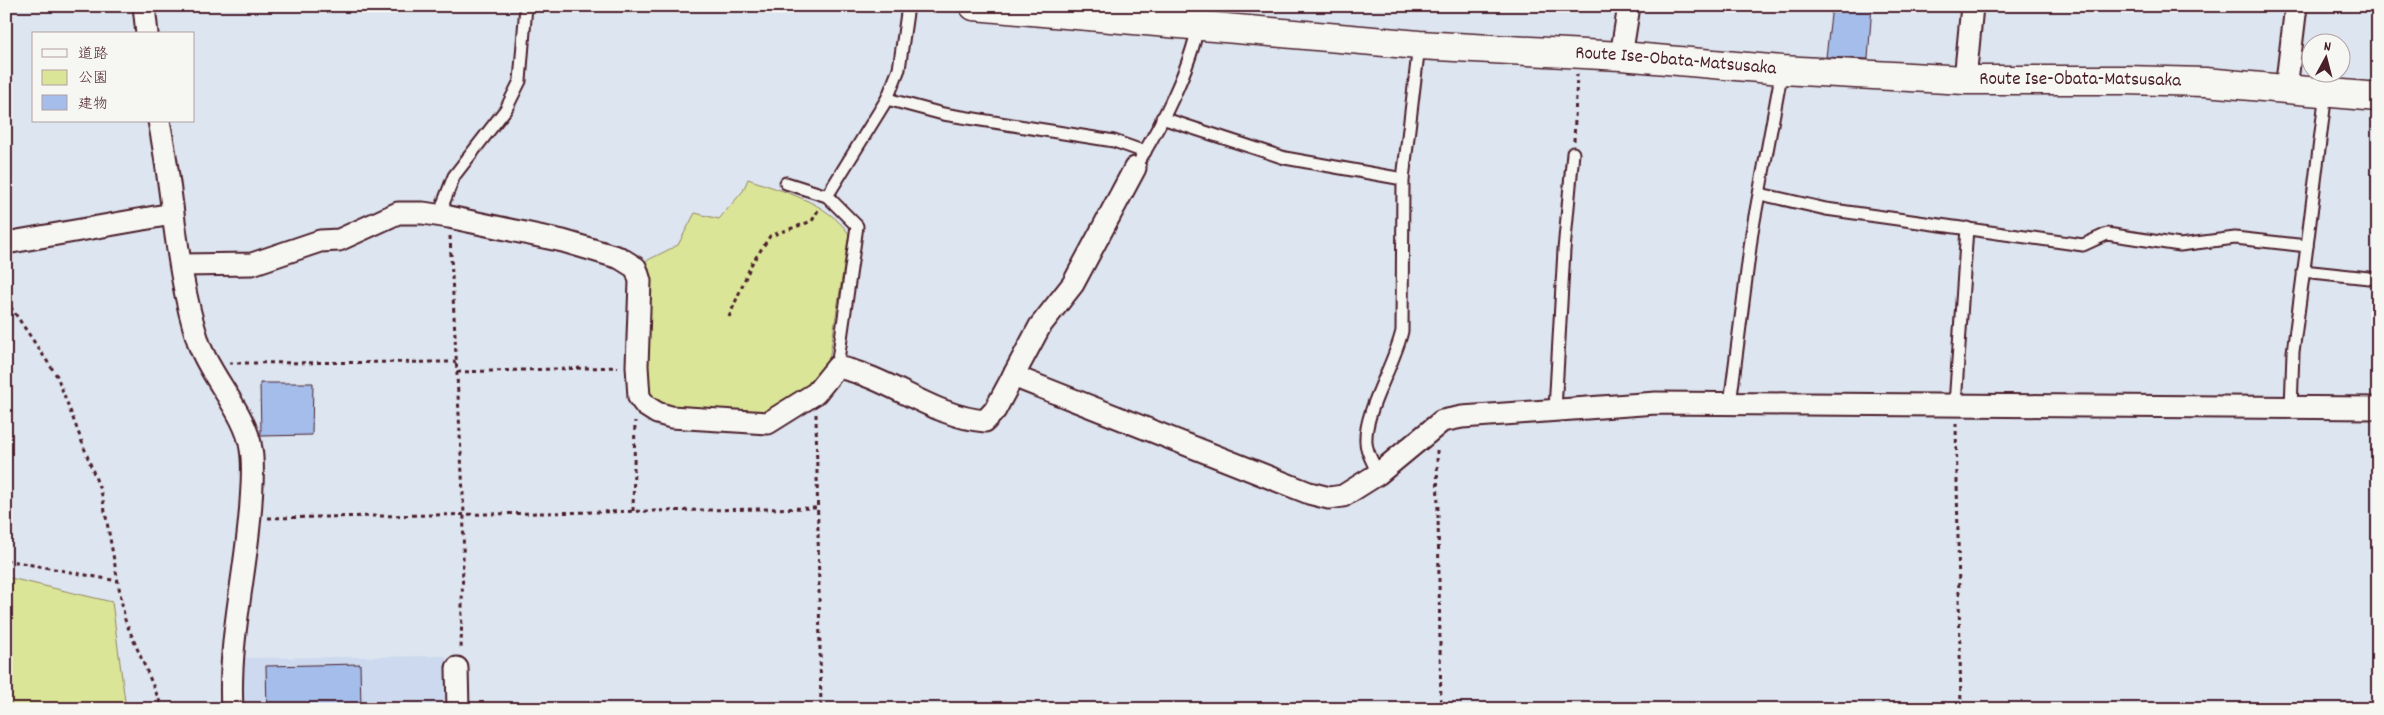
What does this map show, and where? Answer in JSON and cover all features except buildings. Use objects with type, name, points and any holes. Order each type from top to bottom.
[{"type":"main road","name":"Route Ise-Obata-Matsusaka","points":[[974,6],[1199,16],[1419,45],[1620,56],[1782,70],[1965,80],[2206,82],[2378,97]]},
{"type":"street","points":[[144,6],[147,32]]},
{"type":"street","points":[[1620,56],[1629,6]]},
{"type":"street","points":[[1965,80],[1972,6]]},
{"type":"street","points":[[2286,89],[2296,6]]},
{"type":"street","points":[[159,122],[168,166],[172,214],[187,306],[200,347],[240,420],[251,446],[250,519],[231,652],[232,709]]},
{"type":"street","points":[[181,266],[252,264],[320,240],[339,240],[398,213],[423,213],[449,218],[563,241],[620,258],[636,268],[640,281],[637,366],[639,397],[651,410],[671,417],[768,424],[816,393],[837,367],[857,371],[964,419],[985,421],[995,410],[1040,326],[1074,284],[1140,160]]},
{"type":"street","points":[[6,243],[172,214]]},
{"type":"street","points":[[1013,376],[1309,493],[1329,498],[1343,496],[1378,474],[1442,421],[1462,417],[1656,403],[2378,408]]},
{"type":"street","points":[[457,668],[458,709]]},
{"type":"lane","points":[[449,218],[443,204],[454,176],[506,109],[520,81],[526,6]]},
{"type":"lane","points":[[827,196],[887,99],[899,69],[908,6]]},
{"type":"lane","points":[[887,99],[942,114],[1114,141],[1140,160],[1162,118],[1194,46],[1199,16]]},
{"type":"lane","points":[[1378,474],[1366,442],[1373,410],[1398,348],[1402,331],[1403,179],[1419,45]]},
{"type":"lane","points":[[1730,404],[1752,232],[1782,70]]},
{"type":"lane","points":[[2291,408],[2293,352],[2326,92]]},
{"type":"lane","points":[[1162,118],[1285,158],[1403,179]]},
{"type":"lane","points":[[1555,410],[1564,250],[1573,153]]},
{"type":"lane","points":[[786,184],[827,196],[857,226],[837,367]]},
{"type":"lane","points":[[1760,194],[1826,209],[2083,245],[2107,234],[2180,245],[2204,244],[2235,238],[2307,246]]},
{"type":"lane","points":[[1956,405],[1966,228]]},
{"type":"lane","points":[[2303,271],[2378,279]]},
{"type":"path","points":[[1573,153],[1578,54]]},
{"type":"path","points":[[729,318],[751,265],[770,236],[812,221],[827,196]]},
{"type":"path","points":[[449,218],[464,514],[461,657],[457,668]]},
{"type":"path","points":[[6,300],[57,376],[102,495],[125,620],[163,709]]},
{"type":"path","points":[[209,363],[456,362]]},
{"type":"path","points":[[456,372],[637,366]]},
{"type":"path","points":[[816,393],[816,508],[821,709]]},
{"type":"path","points":[[633,510],[635,410],[639,397]]},
{"type":"path","points":[[1956,405],[1961,709]]},
{"type":"path","points":[[1429,431],[1437,447],[1441,709]]},
{"type":"path","points":[[250,519],[633,510],[816,508]]},
{"type":"path","points":[[6,560],[118,581]]},
{"type":"shaded area","points":[[446,656],[445,709],[244,709],[244,658]]},
{"type":"green space","points":[[748,179],[790,193],[829,213],[849,234],[829,360],[809,391],[764,419],[670,412],[645,398],[642,263],[678,245],[695,213],[719,219],[743,191]]},
{"type":"green space","points":[[6,577],[112,602],[126,709],[6,709]]}]
